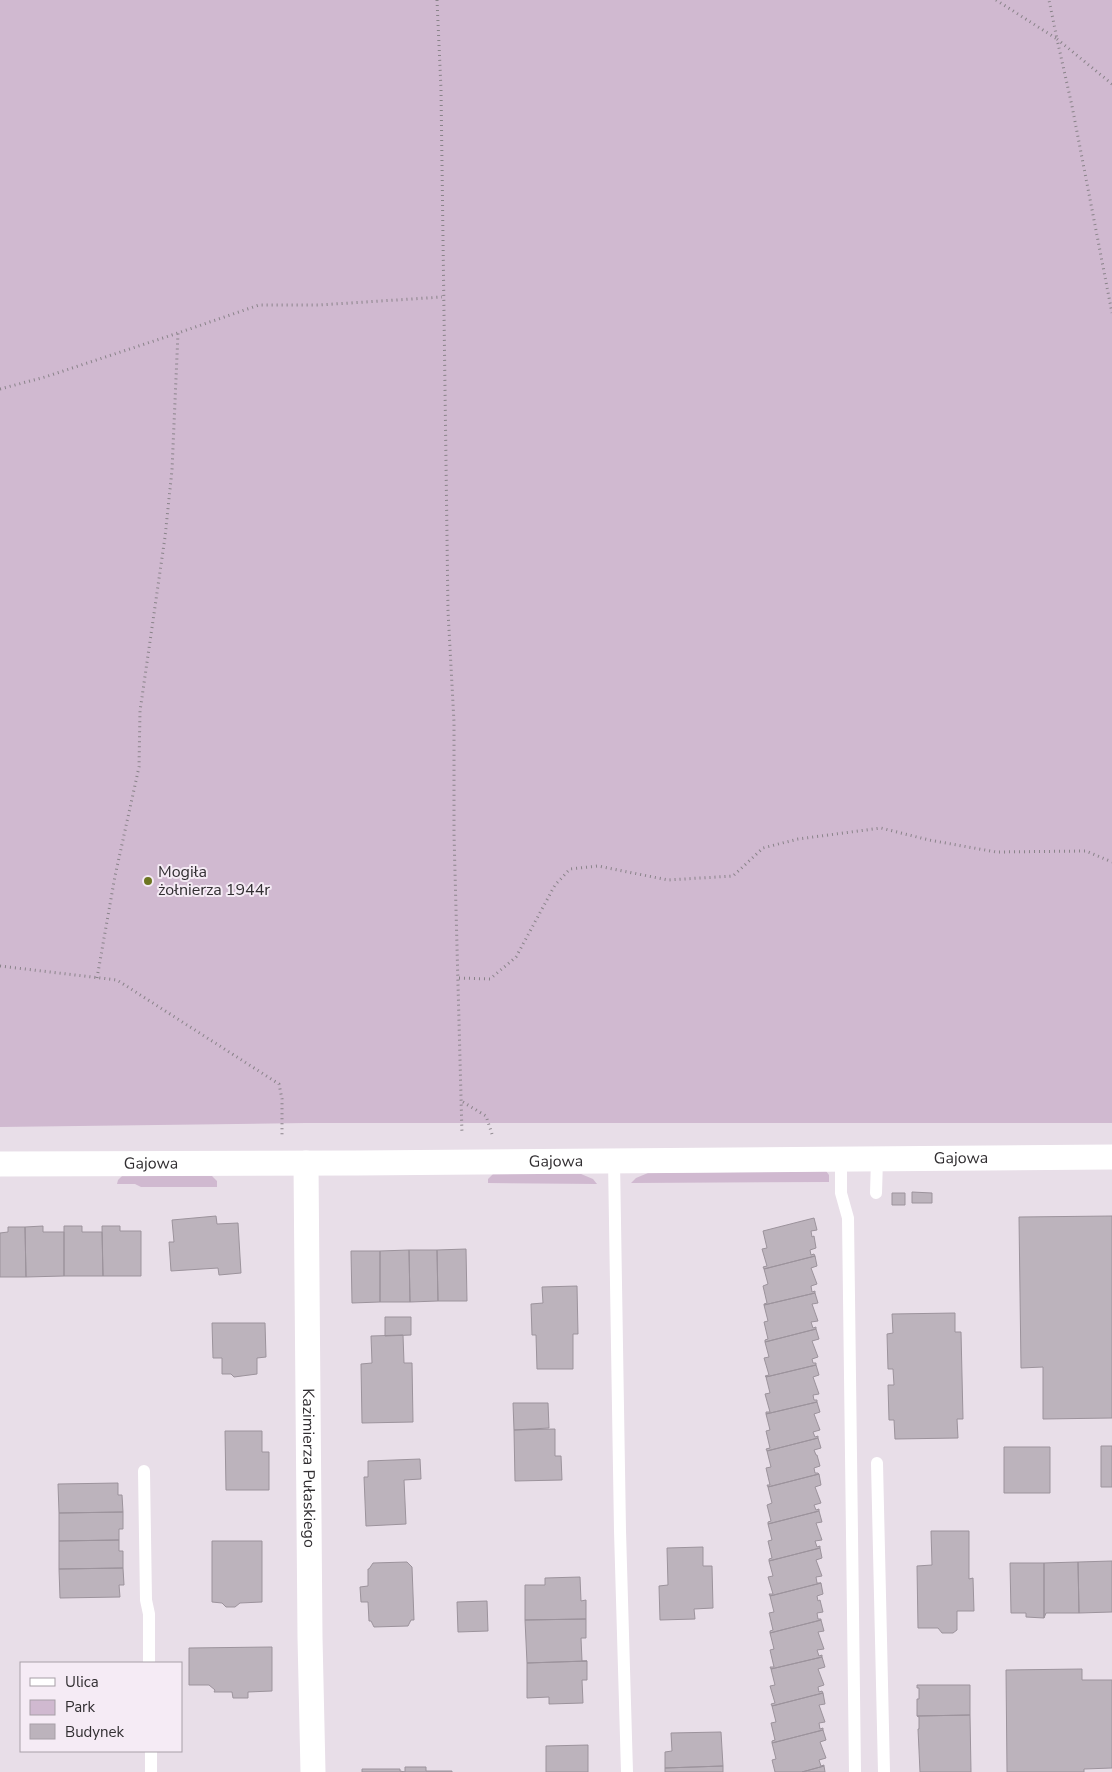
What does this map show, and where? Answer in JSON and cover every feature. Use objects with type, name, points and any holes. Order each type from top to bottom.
[{"type":"street","name":"Gajowa","points":[[0,1164],[1112,1157]]},
{"type":"street","name":"Kazimierza Pułaskiego","points":[[306,1163],[309,1571],[313,1772]]},
{"type":"lane","points":[[841,1159],[841,1193],[848,1218],[855,1772]]},
{"type":"lane","points":[[876,1192],[877,1159]]},
{"type":"lane","points":[[614,1160],[626,1772]]},
{"type":"lane","points":[[877,1462],[884,1772]]},
{"type":"lane","points":[[144,1471],[149,1662]]},
{"type":"lane","points":[[150,1752],[151,1772]]},
{"type":"path","points":[[437,0],[448,611],[454,722],[454,834],[463,1112]]},
{"type":"path","points":[[996,0],[1057,39],[1112,84]]},
{"type":"path","points":[[1049,0],[1072,106],[1112,313]]},
{"type":"path","points":[[0,389],[178,333],[259,305],[319,305],[442,297]]},
{"type":"path","points":[[96,978],[115,876],[139,768],[140,711],[165,537],[172,470],[178,333]]},
{"type":"path","points":[[459,978],[490,979],[516,957],[555,885],[570,869],[598,866],[668,880],[733,876],[763,848],[798,839],[881,828],[929,840],[996,852],[1086,851],[1112,862]]},
{"type":"path","points":[[0,966],[117,980],[279,1084],[282,1099],[282,1143]]},
{"type":"path","points":[[462,1102],[486,1116],[495,1142]]},
{"type":"green space","points":[[0,0],[1112,0],[1112,1123],[305,1123],[0,1127]]},
{"type":"green space","points":[[826,1171],[829,1175],[829,1182],[631,1183],[636,1178],[648,1173]]},
{"type":"green space","points":[[493,1174],[581,1174],[593,1179],[597,1184],[488,1183],[488,1179]]},
{"type":"green space","points":[[122,1176],[212,1176],[217,1181],[217,1187],[141,1187],[135,1184],[117,1184]]},
{"type":"building","points":[[912,1192],[932,1193],[932,1203],[912,1203]]},
{"type":"building","points":[[892,1193],[905,1193],[905,1205],[892,1205]]},
{"type":"building","points":[[216,1216],[217,1224],[238,1223],[241,1273],[219,1275],[218,1268],[171,1271],[169,1242],[174,1242],[172,1220]]},
{"type":"building","points":[[1112,1216],[1112,1418],[1043,1419],[1043,1367],[1021,1368],[1019,1217]]},
{"type":"building","points":[[814,1218],[817,1230],[811,1231],[816,1248],[810,1250],[811,1255],[814,1254],[815,1256],[764,1269],[763,1267],[767,1266],[762,1249],[767,1248],[763,1231]]},
{"type":"building","points":[[43,1226],[43,1232],[64,1232],[64,1276],[26,1277],[25,1227]]},
{"type":"building","points":[[64,1226],[82,1226],[82,1232],[102,1232],[103,1276],[64,1276]]},
{"type":"building","points":[[102,1226],[120,1226],[120,1231],[141,1231],[141,1276],[103,1276]]},
{"type":"building","points":[[8,1227],[25,1227],[26,1277],[0,1277],[0,1233],[8,1232]]},
{"type":"building","points":[[466,1249],[467,1301],[438,1301],[437,1250]]},
{"type":"building","points":[[409,1250],[437,1250],[438,1301],[410,1302]]},
{"type":"building","points":[[409,1250],[410,1302],[380,1302],[380,1251]]},
{"type":"building","points":[[351,1251],[380,1251],[380,1302],[352,1303]]},
{"type":"building","points":[[815,1256],[817,1266],[811,1268],[817,1284],[811,1286],[812,1292],[815,1291],[815,1293],[764,1305],[767,1303],[763,1286],[768,1284],[764,1269]]},
{"type":"building","points":[[577,1286],[578,1334],[573,1334],[573,1369],[537,1369],[536,1335],[532,1335],[531,1304],[543,1303],[542,1287]]},
{"type":"building","points":[[815,1293],[818,1303],[812,1304],[818,1321],[811,1322],[813,1328],[816,1327],[816,1329],[765,1342],[768,1339],[764,1322],[768,1321],[764,1305]]},
{"type":"building","points":[[955,1313],[955,1332],[961,1332],[963,1419],[957,1419],[958,1438],[895,1439],[894,1420],[889,1420],[888,1385],[894,1385],[893,1369],[888,1369],[887,1334],[893,1333],[892,1314]]},
{"type":"building","points":[[385,1317],[411,1317],[411,1335],[385,1336]]},
{"type":"building","points":[[212,1323],[265,1323],[266,1357],[257,1358],[257,1374],[234,1377],[231,1374],[222,1374],[222,1358],[213,1358]]},
{"type":"building","points":[[816,1329],[819,1339],[812,1341],[818,1357],[812,1359],[816,1365],[765,1376],[769,1375],[764,1358],[769,1357],[765,1342]]},
{"type":"building","points":[[403,1335],[404,1363],[412,1363],[413,1422],[362,1423],[361,1364],[372,1363],[371,1336]]},
{"type":"building","points":[[816,1365],[819,1375],[813,1377],[819,1394],[813,1395],[814,1400],[817,1400],[817,1402],[766,1414],[766,1412],[770,1412],[765,1394],[770,1393],[766,1377]]},
{"type":"building","points":[[817,1402],[820,1412],[814,1414],[820,1430],[813,1432],[815,1437],[818,1436],[818,1438],[767,1451],[766,1449],[770,1448],[766,1431],[770,1430],[766,1414]]},
{"type":"building","points":[[513,1403],[548,1403],[549,1428],[514,1430]]},
{"type":"building","points":[[555,1429],[555,1456],[561,1456],[562,1480],[515,1481],[514,1430]]},
{"type":"building","points":[[225,1431],[262,1431],[262,1452],[269,1452],[269,1490],[226,1490]]},
{"type":"building","points":[[818,1438],[821,1448],[814,1450],[820,1466],[814,1468],[815,1473],[819,1474],[768,1487],[767,1485],[770,1485],[766,1468],[771,1467],[767,1451]]},
{"type":"building","points":[[1101,1446],[1112,1446],[1112,1487],[1101,1487]]},
{"type":"building","points":[[1004,1447],[1050,1447],[1050,1493],[1004,1493]]},
{"type":"building","points":[[420,1459],[421,1479],[404,1480],[406,1524],[366,1526],[364,1477],[368,1477],[368,1461]]},
{"type":"building","points":[[819,1474],[821,1485],[815,1487],[821,1503],[814,1505],[816,1510],[819,1509],[819,1511],[768,1524],[771,1521],[767,1505],[772,1503],[768,1487]]},
{"type":"building","points":[[118,1483],[118,1495],[122,1495],[123,1512],[59,1513],[58,1484]]},
{"type":"building","points":[[819,1511],[822,1522],[816,1523],[822,1540],[815,1541],[817,1547],[820,1546],[820,1548],[769,1561],[772,1558],[768,1541],[772,1540],[768,1524]]},
{"type":"building","points":[[123,1512],[123,1529],[119,1529],[119,1540],[59,1541],[59,1513]]},
{"type":"building","points":[[931,1531],[969,1531],[969,1579],[973,1578],[974,1611],[957,1611],[957,1630],[953,1633],[942,1633],[938,1628],[918,1628],[917,1566],[932,1565]]},
{"type":"building","points":[[119,1540],[119,1551],[123,1551],[123,1568],[59,1569],[59,1541]]},
{"type":"building","points":[[212,1541],[262,1541],[262,1602],[240,1603],[235,1607],[226,1607],[222,1603],[212,1602]]},
{"type":"building","points":[[703,1547],[703,1566],[712,1566],[713,1608],[694,1609],[695,1619],[660,1620],[659,1586],[668,1585],[667,1548]]},
{"type":"building","points":[[820,1548],[822,1558],[816,1560],[822,1576],[816,1577],[817,1583],[821,1583],[770,1596],[769,1594],[773,1594],[768,1577],[773,1576],[769,1561]]},
{"type":"building","points":[[1112,1561],[1112,1612],[1079,1613],[1078,1562]]},
{"type":"building","points":[[407,1562],[412,1567],[414,1620],[411,1620],[408,1626],[374,1627],[371,1621],[369,1621],[368,1602],[361,1602],[360,1587],[368,1586],[368,1569],[373,1563]]},
{"type":"building","points":[[1078,1562],[1079,1613],[1046,1613],[1044,1618],[1044,1563]]},
{"type":"building","points":[[1010,1563],[1044,1563],[1044,1618],[1026,1617],[1026,1613],[1011,1613]]},
{"type":"building","points":[[123,1568],[124,1585],[119,1585],[120,1597],[60,1598],[59,1569]]},
{"type":"building","points":[[580,1577],[581,1601],[586,1600],[586,1619],[525,1620],[525,1585],[545,1585],[545,1578]]},
{"type":"building","points":[[821,1583],[823,1594],[817,1596],[823,1612],[817,1613],[818,1619],[821,1620],[770,1633],[773,1630],[769,1613],[774,1612],[770,1596]]},
{"type":"building","points":[[487,1601],[488,1631],[458,1632],[457,1602]]},
{"type":"building","points":[[586,1619],[586,1638],[581,1638],[582,1661],[587,1661],[527,1663],[525,1620]]},
{"type":"building","points":[[821,1620],[824,1631],[818,1632],[824,1649],[817,1650],[819,1656],[822,1655],[822,1657],[771,1669],[770,1667],[774,1667],[770,1650],[774,1649],[770,1633]]},
{"type":"building","points":[[272,1647],[272,1691],[248,1692],[248,1698],[233,1698],[232,1692],[214,1692],[215,1690],[209,1685],[189,1685],[189,1648]]},
{"type":"building","points":[[822,1657],[825,1667],[818,1669],[824,1685],[818,1687],[819,1692],[822,1691],[823,1693],[772,1706],[771,1704],[775,1703],[770,1686],[775,1685],[771,1669]]},
{"type":"building","points":[[587,1661],[587,1680],[582,1680],[583,1703],[549,1704],[549,1697],[527,1698],[527,1663]]},
{"type":"building","points":[[1082,1669],[1082,1680],[1112,1680],[1112,1768],[1084,1769],[1084,1772],[1007,1772],[1006,1670]]},
{"type":"building","points":[[917,1685],[970,1685],[970,1715],[917,1716],[919,1688],[917,1688]]},
{"type":"building","points":[[823,1693],[825,1704],[819,1705],[825,1722],[819,1723],[820,1729],[823,1728],[823,1730],[772,1743],[775,1740],[771,1723],[776,1722],[772,1706]]},
{"type":"building","points":[[970,1715],[971,1772],[920,1772],[919,1717],[917,1716]]},
{"type":"building","points":[[823,1730],[826,1740],[820,1742],[826,1758],[819,1760],[821,1766],[824,1766],[802,1772],[775,1772],[772,1760],[776,1759],[772,1743]]},
{"type":"building","points":[[721,1732],[723,1766],[665,1768],[665,1752],[672,1751],[671,1733]]},
{"type":"building","points":[[588,1745],[588,1772],[546,1772],[546,1746]]},
{"type":"building","points":[[723,1766],[723,1772],[665,1772],[665,1768]]},
{"type":"building","points":[[824,1766],[825,1772],[802,1772]]},
{"type":"building","points":[[405,1767],[426,1767],[426,1771],[452,1772],[405,1772]]},
{"type":"building","points":[[362,1769],[400,1769],[400,1771],[405,1772],[362,1772]]},
{"type":"place","name":"Mogiła żołnierza 1944r","points":[[148,881]]}]
